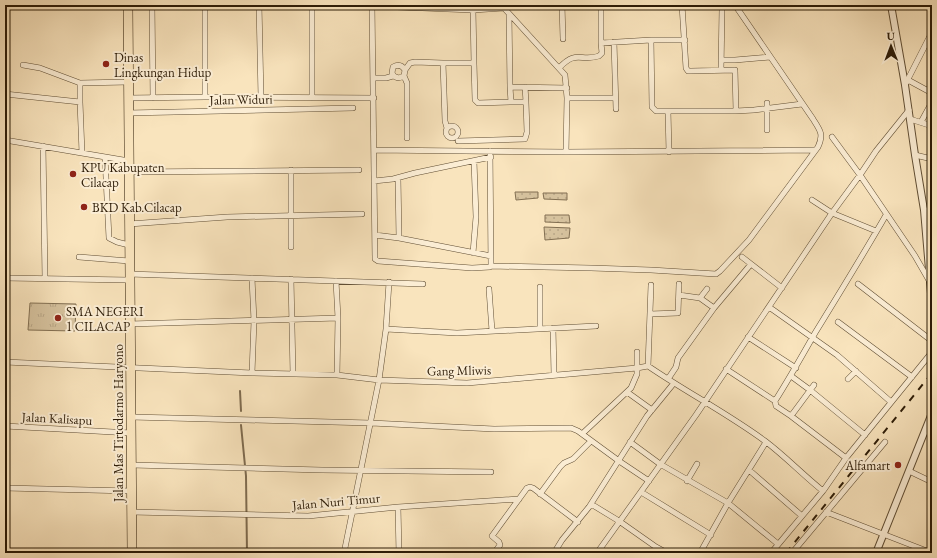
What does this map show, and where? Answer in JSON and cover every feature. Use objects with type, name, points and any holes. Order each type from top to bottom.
[{"type":"highway","name":"Jalan Mas Tirtodarmo Haryono","points":[[128,5],[132,553]]},
{"type":"street","points":[[152,5],[153,98]]},
{"type":"street","points":[[205,5],[205,97]]},
{"type":"street","points":[[259,5],[261,97]]},
{"type":"street","points":[[312,5],[312,98]]},
{"type":"street","points":[[562,5],[562,39]]},
{"type":"street","points":[[559,68],[574,56],[599,56],[602,53],[601,5],[624,5]]},
{"type":"street","points":[[682,5],[686,66],[688,70],[735,70]]},
{"type":"street","points":[[566,152],[567,88],[565,75],[509,15],[504,7],[473,10],[372,6],[374,98],[374,255],[378,261],[472,268],[488,268],[491,266],[606,268],[716,274],[750,240],[820,142],[822,136],[735,5]]},
{"type":"street","points":[[892,5],[907,82],[910,119],[924,210],[932,305]]},
{"type":"street","points":[[721,70],[722,9]]},
{"type":"street","points":[[473,10],[476,102],[526,102]]},
{"type":"street","points":[[509,15],[511,102]]},
{"type":"street","points":[[907,82],[932,32]]},
{"type":"street","points":[[652,40],[652,107],[656,111],[736,111],[767,106],[802,104]]},
{"type":"street","points":[[601,43],[685,40]]},
{"type":"street","points":[[614,42],[616,109]]},
{"type":"street","points":[[721,60],[770,57]]},
{"type":"street","points":[[735,60],[736,111]]},
{"type":"street","points":[[373,78],[386,78],[393,76],[398,78],[404,73],[410,63],[413,62],[474,63]]},
{"type":"street","points":[[443,63],[445,121],[447,137],[450,138],[457,140],[524,139],[527,132],[525,87]]},
{"type":"street","points":[[23,65],[40,68],[80,83],[128,82]]},
{"type":"street","points":[[393,76],[392,70],[396,66],[401,66],[407,83],[407,138]]},
{"type":"street","points":[[907,82],[932,93]]},
{"type":"street","points":[[80,83],[82,153]]},
{"type":"street","points":[[510,87],[567,88]]},
{"type":"street","points":[[5,94],[80,102]]},
{"type":"street","points":[[128,98],[374,98]]},
{"type":"street","points":[[567,98],[615,98]]},
{"type":"street","points":[[921,122],[932,102]]},
{"type":"street","points":[[767,106],[767,130]]},
{"type":"street","name":"Jalan Widuri","points":[[128,113],[354,108]]},
{"type":"street","points":[[597,553],[705,400],[832,213],[876,151],[909,110]]},
{"type":"street","points":[[668,111],[669,152]]},
{"type":"street","points":[[910,119],[932,126]]},
{"type":"street","points":[[447,128],[452,126],[458,128],[459,134],[457,140],[460,151]]},
{"type":"street","points":[[832,137],[860,175],[915,256],[931,283]]},
{"type":"street","points":[[5,140],[129,161]]},
{"type":"street","points":[[44,146],[44,278]]},
{"type":"street","points":[[374,150],[460,151],[490,154],[814,150]]},
{"type":"street","points":[[374,181],[398,178],[474,161],[490,154]]},
{"type":"street","points":[[490,154],[492,209],[491,266]]},
{"type":"street","points":[[915,155],[932,159]]},
{"type":"street","points":[[105,157],[109,238],[129,245]]},
{"type":"street","points":[[473,253],[476,217],[474,161]]},
{"type":"street","points":[[291,170],[291,247]]},
{"type":"street","points":[[129,172],[359,170]]},
{"type":"street","points":[[398,178],[399,238]]},
{"type":"street","points":[[812,200],[832,213],[876,231]]},
{"type":"street","points":[[924,210],[932,211]]},
{"type":"street","points":[[129,224],[227,217],[362,214]]},
{"type":"street","points":[[774,401],[796,368],[886,215]]},
{"type":"street","points":[[374,235],[399,238],[491,256]]},
{"type":"street","points":[[79,257],[129,261]]},
{"type":"street","points":[[742,257],[782,288]]},
{"type":"street","points":[[668,379],[676,367],[678,358],[714,308],[751,264]]},
{"type":"street","points":[[5,278],[252,278],[423,284]]},
{"type":"street","points":[[252,278],[254,321],[252,373]]},
{"type":"street","points":[[291,279],[293,374]]},
{"type":"street","points":[[336,281],[338,318],[336,375]]},
{"type":"street","points":[[344,553],[379,380],[386,329],[389,282]]},
{"type":"street","points":[[650,314],[678,313],[679,284]]},
{"type":"street","points":[[858,284],[932,340]]},
{"type":"street","points":[[651,285],[648,366],[674,383],[705,400],[766,442],[823,491]]},
{"type":"street","points":[[540,286],[540,328]]},
{"type":"street","points":[[489,289],[492,331]]},
{"type":"street","points":[[700,298],[707,289]]},
{"type":"street","points":[[679,295],[700,298],[714,308]]},
{"type":"street","points":[[769,307],[831,350],[891,402]]},
{"type":"street","points":[[130,324],[338,318]]},
{"type":"street","points":[[838,322],[912,377]]},
{"type":"street","points":[[386,329],[457,333],[596,326]]},
{"type":"street","points":[[553,328],[554,376]]},
{"type":"street","points":[[748,337],[796,368]]},
{"type":"street","points":[[582,434],[628,392],[635,381],[637,352]]},
{"type":"street","points":[[771,553],[823,491],[846,458],[932,352]]},
{"type":"street","name":"Gang Mliwis","points":[[5,362],[252,373],[336,375],[379,380],[467,384],[648,366]]},
{"type":"street","points":[[726,369],[774,401],[776,406],[846,458]]},
{"type":"street","points":[[848,379],[856,371]]},
{"type":"street","points":[[791,376],[865,434]]},
{"type":"street","points":[[554,553],[591,504],[652,410],[674,383]]},
{"type":"street","points":[[791,416],[814,385]]},
{"type":"street","points":[[628,392],[652,410]]},
{"type":"street","points":[[876,553],[932,413]]},
{"type":"street","points":[[131,417],[371,423],[494,429],[571,428],[649,480]]},
{"type":"street","name":"Jalan Kalisapu","points":[[5,426],[131,433]]},
{"type":"street","points":[[925,431],[932,434]]},
{"type":"street","points":[[540,494],[560,467],[564,463],[573,459],[591,441]]},
{"type":"street","points":[[630,442],[660,464],[687,481],[728,503],[778,544]]},
{"type":"street","points":[[700,553],[728,503],[766,442]]},
{"type":"street","points":[[792,553],[885,442]]},
{"type":"street","points":[[687,481],[698,464]]},
{"type":"street","points":[[132,465],[491,472]]},
{"type":"street","points":[[749,470],[802,516]]},
{"type":"street","points":[[910,471],[932,482]]},
{"type":"street","points":[[494,553],[500,545],[499,542],[492,536],[525,490],[530,487],[578,522]]},
{"type":"street","points":[[5,488],[131,491]]},
{"type":"street","points":[[641,492],[710,534]]},
{"type":"street","name":"Jalan Nuri Timur","points":[[131,512],[308,516],[398,507],[519,499]]},
{"type":"street","points":[[591,504],[619,521],[656,548],[667,553]]},
{"type":"street","points":[[398,507],[399,553]]},
{"type":"street","points":[[826,512],[932,553]]},
{"type":"street","points":[[653,553],[656,548]]},
{"type":"green space","points":[[515,192],[538,192],[538,198],[516,200]]},
{"type":"green space","points":[[543,193],[567,193],[567,200],[544,199]]},
{"type":"green space","points":[[545,215],[569,215],[570,223],[545,222]]},
{"type":"green space","points":[[544,227],[570,228],[569,238],[545,240]]},
{"type":"green space","points":[[30,303],[76,304],[75,331],[28,330]]},
{"type":"waterway","points":[[240,391],[241,411]]},
{"type":"waterway","points":[[241,425],[246,476],[247,553]]},
{"type":"railway","points":[[786,553],[932,373]]},
{"type":"place","name":"Dinas Lingkungan Hidup","points":[[106,64]]},
{"type":"place","name":"KPU Kabupaten Cilacap","points":[[73,174]]},
{"type":"place","name":"BKD Kab.Cilacap","points":[[84,207]]},
{"type":"place","name":"SMA NEGERI 1 CILACAP","points":[[58,318]]},
{"type":"place","name":"Alfamart","points":[[898,465]]}]
